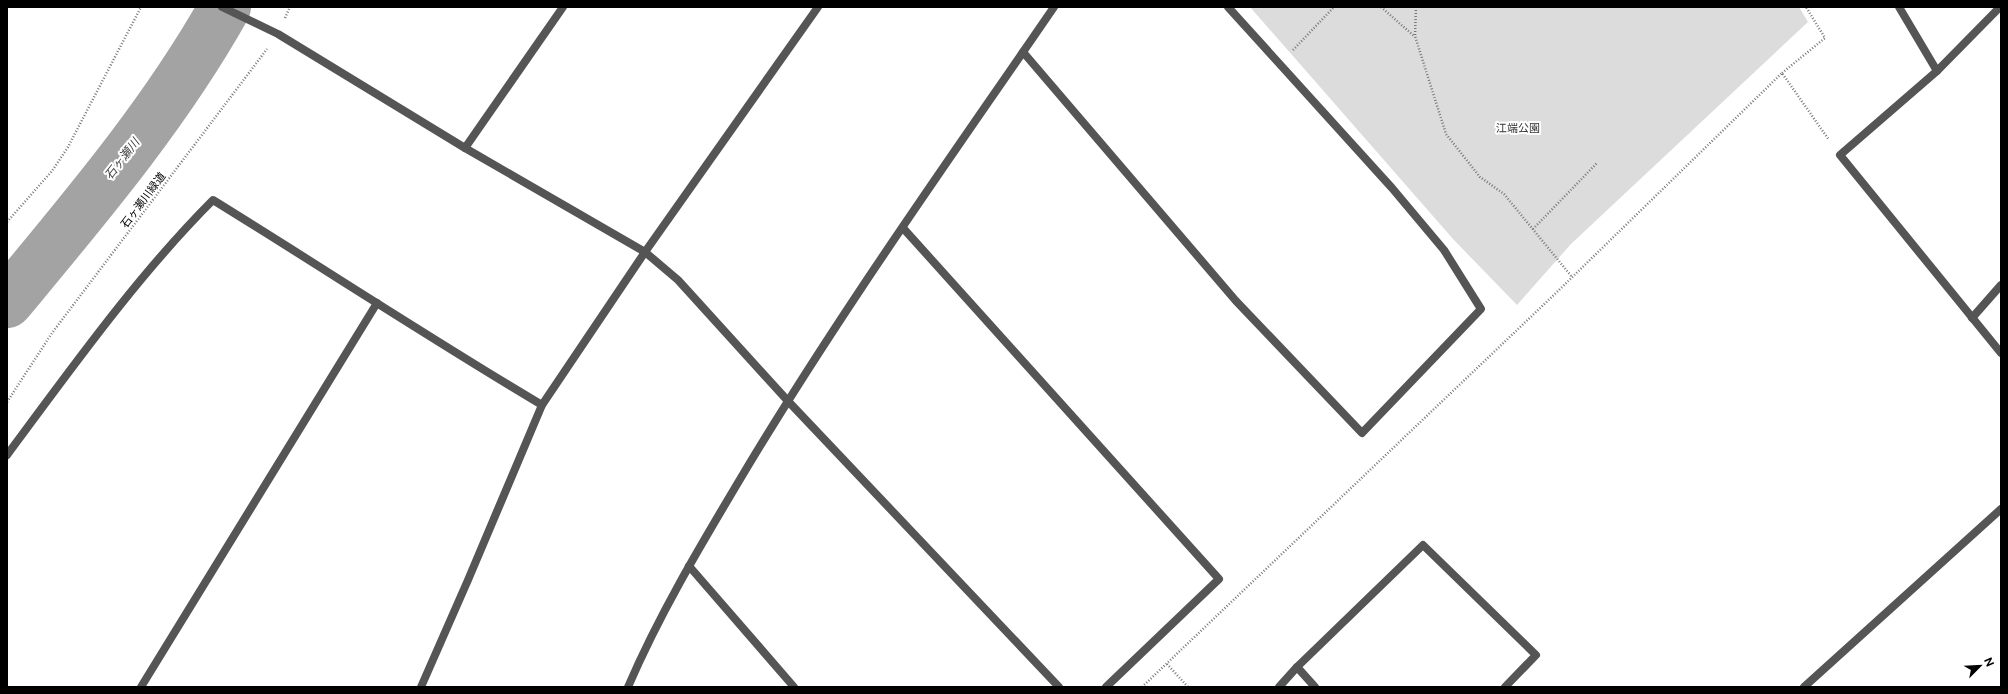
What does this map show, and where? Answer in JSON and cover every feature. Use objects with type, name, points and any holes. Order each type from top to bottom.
[{"type":"street","points":[[222,7],[278,34],[465,148],[645,252],[678,280],[787,400],[1059,687]]},
{"type":"street","points":[[421,687],[542,405],[645,252],[818,7]]},
{"type":"street","points":[[628,687],[647,642],[689,566],[787,400],[1054,7]]},
{"type":"street","points":[[1023,52],[1236,301],[1362,433],[1481,309],[1444,250],[1392,188],[1228,7]]},
{"type":"street","points":[[1900,7],[1937,71]]},
{"type":"street","points":[[2000,7],[1937,71],[1840,155],[2001,353]]},
{"type":"street","points":[[465,148],[560,8]]},
{"type":"street","points":[[7,455],[86,349],[184,229],[213,200],[378,302],[437,342],[542,405]]},
{"type":"street","points":[[903,228],[1219,579],[1106,687]]},
{"type":"street","points":[[1972,318],[2001,285]]},
{"type":"street","points":[[141,687],[378,302]]},
{"type":"street","points":[[1804,687],[2001,509]]},
{"type":"street","points":[[1279,687],[1297,667],[1423,545],[1536,655],[1505,687]]},
{"type":"street","points":[[689,566],[794,687]]},
{"type":"street","points":[[1297,667],[1315,687]]},
{"type":"path","points":[[7,222],[52,171],[68,147],[141,7]]},
{"type":"path","name":"石ヶ瀬川緑道","points":[[7,402],[52,333],[278,34],[290,7]]},
{"type":"path","points":[[1279,65],[1334,7]]},
{"type":"path","points":[[1381,7],[1415,36]]},
{"type":"path","points":[[1416,7],[1415,36],[1446,134],[1480,177],[1504,194],[1572,277]]},
{"type":"path","points":[[1142,687],[1572,277],[1782,73],[1825,38],[1806,7]]},
{"type":"path","points":[[1782,73],[1840,155]]},
{"type":"path","points":[[1533,229],[1597,162]]},
{"type":"path","points":[[1167,664],[1188,687]]},
{"type":"green space","name":"江端公園","points":[[1250,7],[1799,7],[1808,22],[1571,244],[1517,305],[1453,239]]},
{"type":"waterway","name":"石ヶ瀬川","points":[[7,302],[94,196],[150,123],[202,47],[225,7]]}]
